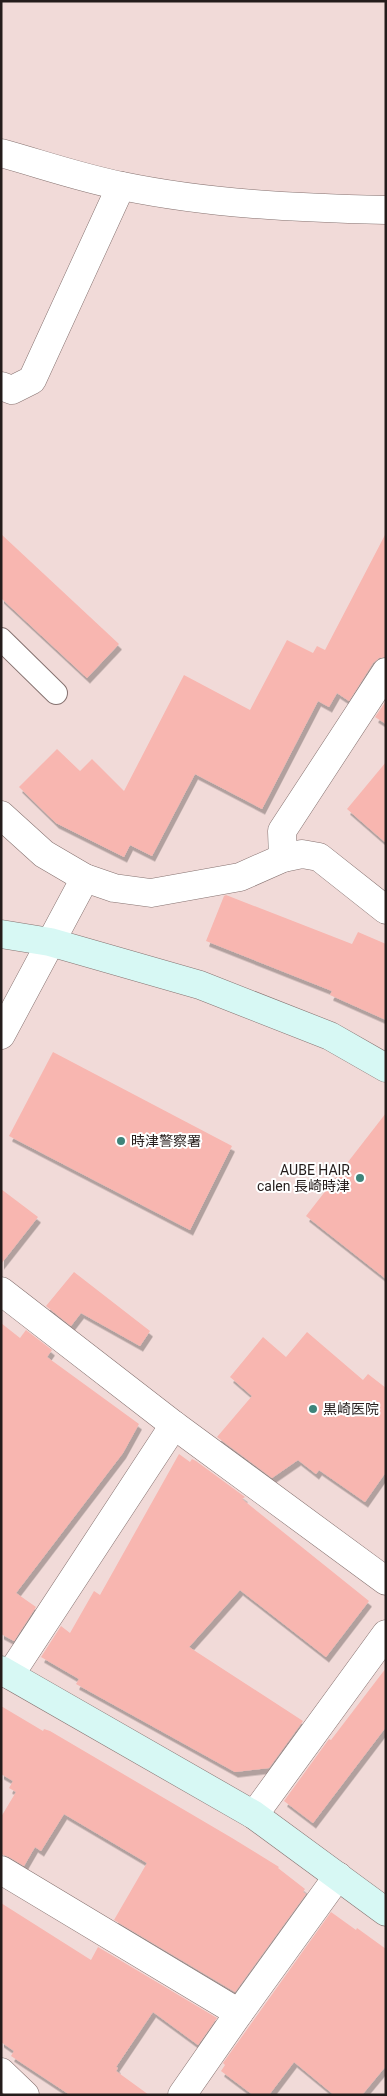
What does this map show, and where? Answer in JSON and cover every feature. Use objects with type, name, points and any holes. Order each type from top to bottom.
[{"type":"street","points":[[1,153],[121,186],[208,199],[285,207],[386,210]]},
{"type":"street","points":[[1,386],[12,390],[32,380],[121,186]]},
{"type":"street","points":[[283,858],[282,831],[386,672]]},
{"type":"street","points":[[1,815],[44,854],[85,878],[114,888],[151,893],[240,877],[283,858],[302,854],[319,858],[386,910]]},
{"type":"street","points":[[1,1034],[85,878]]},
{"type":"street","points":[[1,934],[50,942],[200,985],[330,1036],[386,1068]]},
{"type":"street","points":[[1,1291],[174,1425],[386,1581]]},
{"type":"street","points":[[174,1425],[6,1673],[254,1816],[386,1912]]},
{"type":"street","points":[[254,1816],[386,1634]]},
{"type":"street","points":[[1,1870],[239,2013]]},
{"type":"street","points":[[182,2095],[338,1876]]},
{"type":"street","points":[[1,2072],[25,2095]]},
{"type":"lane","points":[[1,639],[56,693]]},
{"type":"building","points":[[386,533],[386,657],[379,658],[373,663],[349,701],[337,693],[329,707],[318,701],[262,809],[195,774],[152,856],[130,845],[124,857],[56,823],[19,787],[57,749],[80,771],[92,759],[124,791],[184,675],[250,710],[287,640],[313,653],[317,646],[325,650]]},
{"type":"building","points":[[1,534],[119,644],[87,678],[1,598]]},
{"type":"building","points":[[386,701],[386,724],[375,717]]},
{"type":"building","points":[[386,762],[386,843],[347,809]]},
{"type":"building","points":[[226,895],[352,944],[358,932],[386,944],[386,1020],[330,995],[332,991],[206,941]]},
{"type":"building","name":"時津警察署","points":[[53,1052],[232,1146],[190,1230],[9,1136]]},
{"type":"building","name":"AUBE HAIR calen 長崎時津","points":[[386,1113],[386,1279],[306,1216]]},
{"type":"building","points":[[1,1189],[38,1217],[1,1264]]},
{"type":"building","points":[[74,1272],[150,1331],[140,1346],[81,1313],[71,1326],[46,1306]]},
{"type":"building","points":[[1,1323],[20,1338],[26,1330],[52,1350],[47,1357],[139,1424],[123,1453],[16,1593],[36,1607],[14,1641],[1,1634]]},
{"type":"building","name":"黒崎医院","points":[[307,1332],[363,1380],[368,1374],[386,1388],[386,1472],[365,1502],[319,1470],[316,1474],[298,1460],[272,1478],[217,1437],[252,1396],[230,1377],[263,1337],[286,1357]]},
{"type":"building","points":[[179,1454],[190,1462],[192,1459],[196,1461],[245,1497],[242,1499],[369,1601],[326,1657],[240,1590],[189,1647],[303,1721],[269,1768],[235,1772],[76,1684],[79,1679],[41,1657],[61,1626],[70,1633],[94,1591],[100,1595]]},
{"type":"building","points":[[386,1668],[386,1727],[313,1823],[284,1801],[329,1739],[331,1740]]},
{"type":"building","points":[[1,1706],[43,1731],[44,1729],[50,1731],[232,1838],[279,1867],[305,1889],[303,1892],[306,1894],[235,1992],[114,1920],[147,1863],[64,1814],[41,1851],[35,1847],[24,1866],[1,1854],[1,1817],[16,1792],[9,1788],[13,1781],[1,1774]]},
{"type":"building","points":[[1,1903],[91,1960],[98,1947],[217,2018],[198,2045],[153,2012],[116,2067],[118,2068],[116,2071],[149,2095],[70,2095],[11,2056],[14,2051],[1,2042]]},
{"type":"building","points":[[331,1912],[386,1949],[386,2066],[362,2095],[334,2095],[294,2062],[269,2095],[253,2095],[221,2071],[225,2065],[223,2063]]},
{"type":"place","name":"時津警察署","points":[[121,1141]]},
{"type":"place","name":"AUBE HAIR calen 長崎時津","points":[[360,1178]]},
{"type":"place","name":"黒崎医院","points":[[313,1409]]}]
